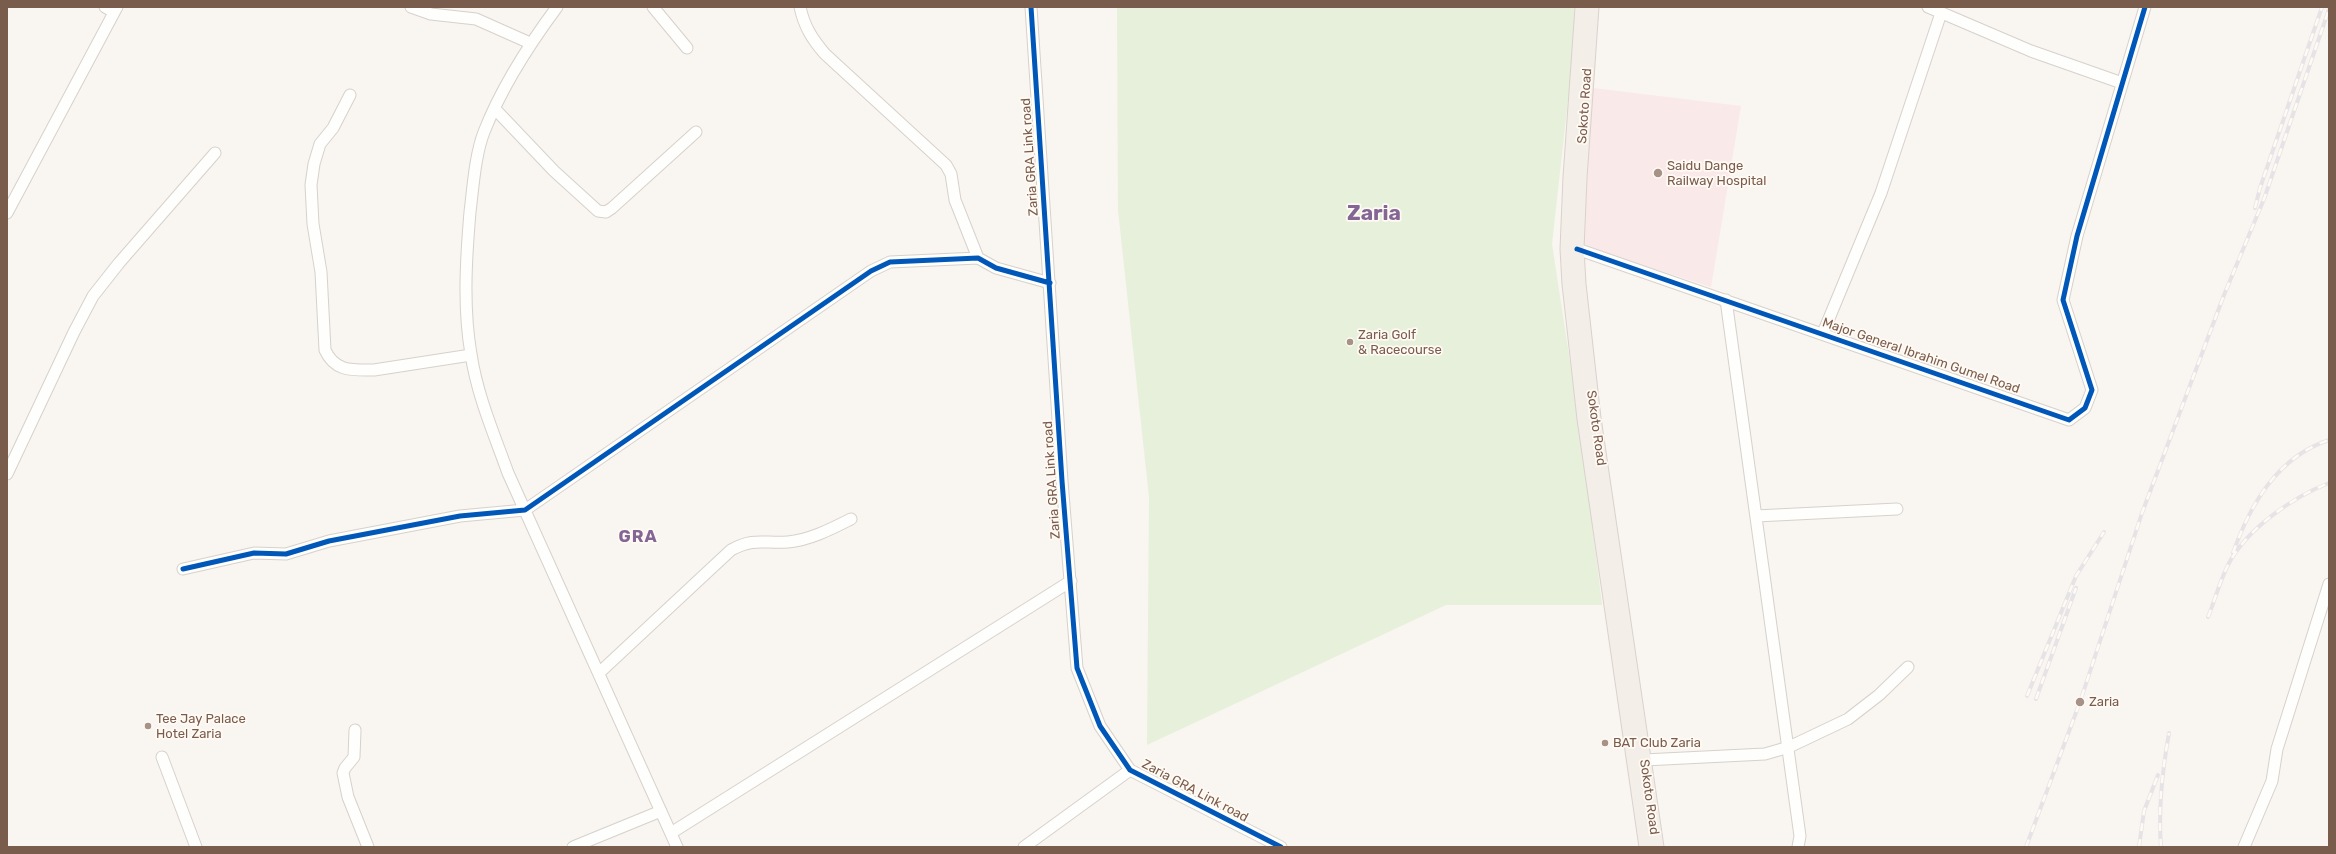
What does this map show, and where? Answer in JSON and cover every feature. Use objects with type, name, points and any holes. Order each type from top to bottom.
[{"type":"main road","name":"Sokoto Road","points":[[1582,7],[1570,178],[1567,248],[1569,284],[1584,419],[1646,847]]},
{"type":"main road","name":"Sokoto Road","points":[[1592,7],[1577,248],[1594,418],[1657,847]]},
{"type":"street","points":[[411,7],[431,14],[476,19],[530,43]]},
{"type":"street","points":[[557,7],[530,43],[509,78],[484,134],[472,200],[466,260],[471,355],[488,420],[526,510],[677,847]]},
{"type":"street","points":[[653,7],[687,48]]},
{"type":"street","points":[[800,7],[802,17],[812,40],[825,54],[946,165],[951,174],[955,200],[978,258]]},
{"type":"street","name":"Zaria GRA Link road","points":[[1031,7],[1062,481],[1077,668],[1100,726],[1130,770],[1270,844],[1281,847]]},
{"type":"street","points":[[1928,7],[1943,11],[2030,51],[2122,83],[2145,7]]},
{"type":"street","points":[[7,213],[112,9]]},
{"type":"street","points":[[1823,333],[1881,193],[1943,11]]},
{"type":"street","name":"Major General Ibrahim Gumel Road","points":[[1577,248],[2069,420],[2085,408],[2092,390],[2063,300],[2077,236],[2122,83]]},
{"type":"street","points":[[350,95],[333,128],[320,144],[314,164],[311,185],[313,224],[321,272],[325,350],[330,361],[337,366],[362,370],[374,370],[471,355]]},
{"type":"street","points":[[495,109],[554,171],[598,211],[602,212],[612,208],[696,132]]},
{"type":"street","points":[[7,474],[74,332],[93,296],[119,263],[215,153]]},
{"type":"street","points":[[183,569],[254,553],[286,554],[329,541],[460,516],[526,510],[871,271],[890,262],[978,258],[996,268],[1050,283]]},
{"type":"street","points":[[1726,300],[1800,836],[1798,847]]},
{"type":"street","points":[[1756,516],[1897,509]]},
{"type":"street","points":[[599,673],[731,550],[753,541],[788,542],[804,539],[851,520]]},
{"type":"street","points":[[671,833],[1071,581]]},
{"type":"street","points":[[2244,847],[2272,781],[2277,749],[2329,584]]},
{"type":"street","points":[[1644,760],[1765,754],[1788,747],[1848,719],[1879,694],[1908,667]]},
{"type":"street","points":[[355,730],[354,757],[343,773],[348,797],[368,847]]},
{"type":"street","points":[[162,757],[196,847]]},
{"type":"street","points":[[1024,847],[1130,770]]},
{"type":"street","points":[[573,847],[661,811]]},
{"type":"shaded area","name":"Saidu Dange Railway Hospital","points":[[1593,88],[1741,106],[1711,287],[1589,248],[1580,239]]},
{"type":"green space","name":"Zaria Golf & Racecourse","points":[[1117,7],[1574,7],[1574,46],[1552,244],[1582,440],[1602,605],[1446,605],[1147,745],[1149,497],[1118,210]]},
{"type":"railway","points":[[2255,208],[2260,188],[2322,7]]},
{"type":"railway","points":[[2026,847],[2080,702],[2142,513],[2224,295],[2264,199],[2329,9]]},
{"type":"railway","points":[[2233,553],[2248,517],[2268,485],[2294,458],[2329,440]]},
{"type":"railway","points":[[2208,617],[2223,576],[2237,550],[2259,526],[2273,515],[2301,496],[2329,483]]},
{"type":"railway","points":[[2027,696],[2076,576],[2104,532]]},
{"type":"railway","points":[[2036,699],[2076,588]]},
{"type":"railway","points":[[2161,847],[2161,790],[2169,733]]},
{"type":"railway","points":[[2139,847],[2144,811],[2158,775]]},
{"type":"cycle path","points":[[1031,7],[1062,481],[1077,668],[1100,726],[1130,770],[1281,847]]},
{"type":"cycle path","points":[[1577,249],[2069,420],[2085,408],[2092,390],[2063,300],[2077,236],[2145,7]]},
{"type":"cycle path","points":[[183,569],[254,553],[286,554],[329,541],[460,516],[525,510],[871,271],[890,262],[978,258],[996,268],[1050,283]]},
{"type":"place","name":"Saidu Dange Railway Hospital","points":[[1658,173]]},
{"type":"place","name":"Zaria Golf & Racecourse","points":[[1350,342]]},
{"type":"place","name":"Zaria","points":[[2080,702]]},
{"type":"place","name":"Tee Jay Palace Hotel Zaria","points":[[148,726]]},
{"type":"place","name":"BAT Club Zaria","points":[[1605,743]]},
{"type":"district","name":"Zaria","points":[[1374,214]]},
{"type":"district","name":"GRA","points":[[638,537]]}]
